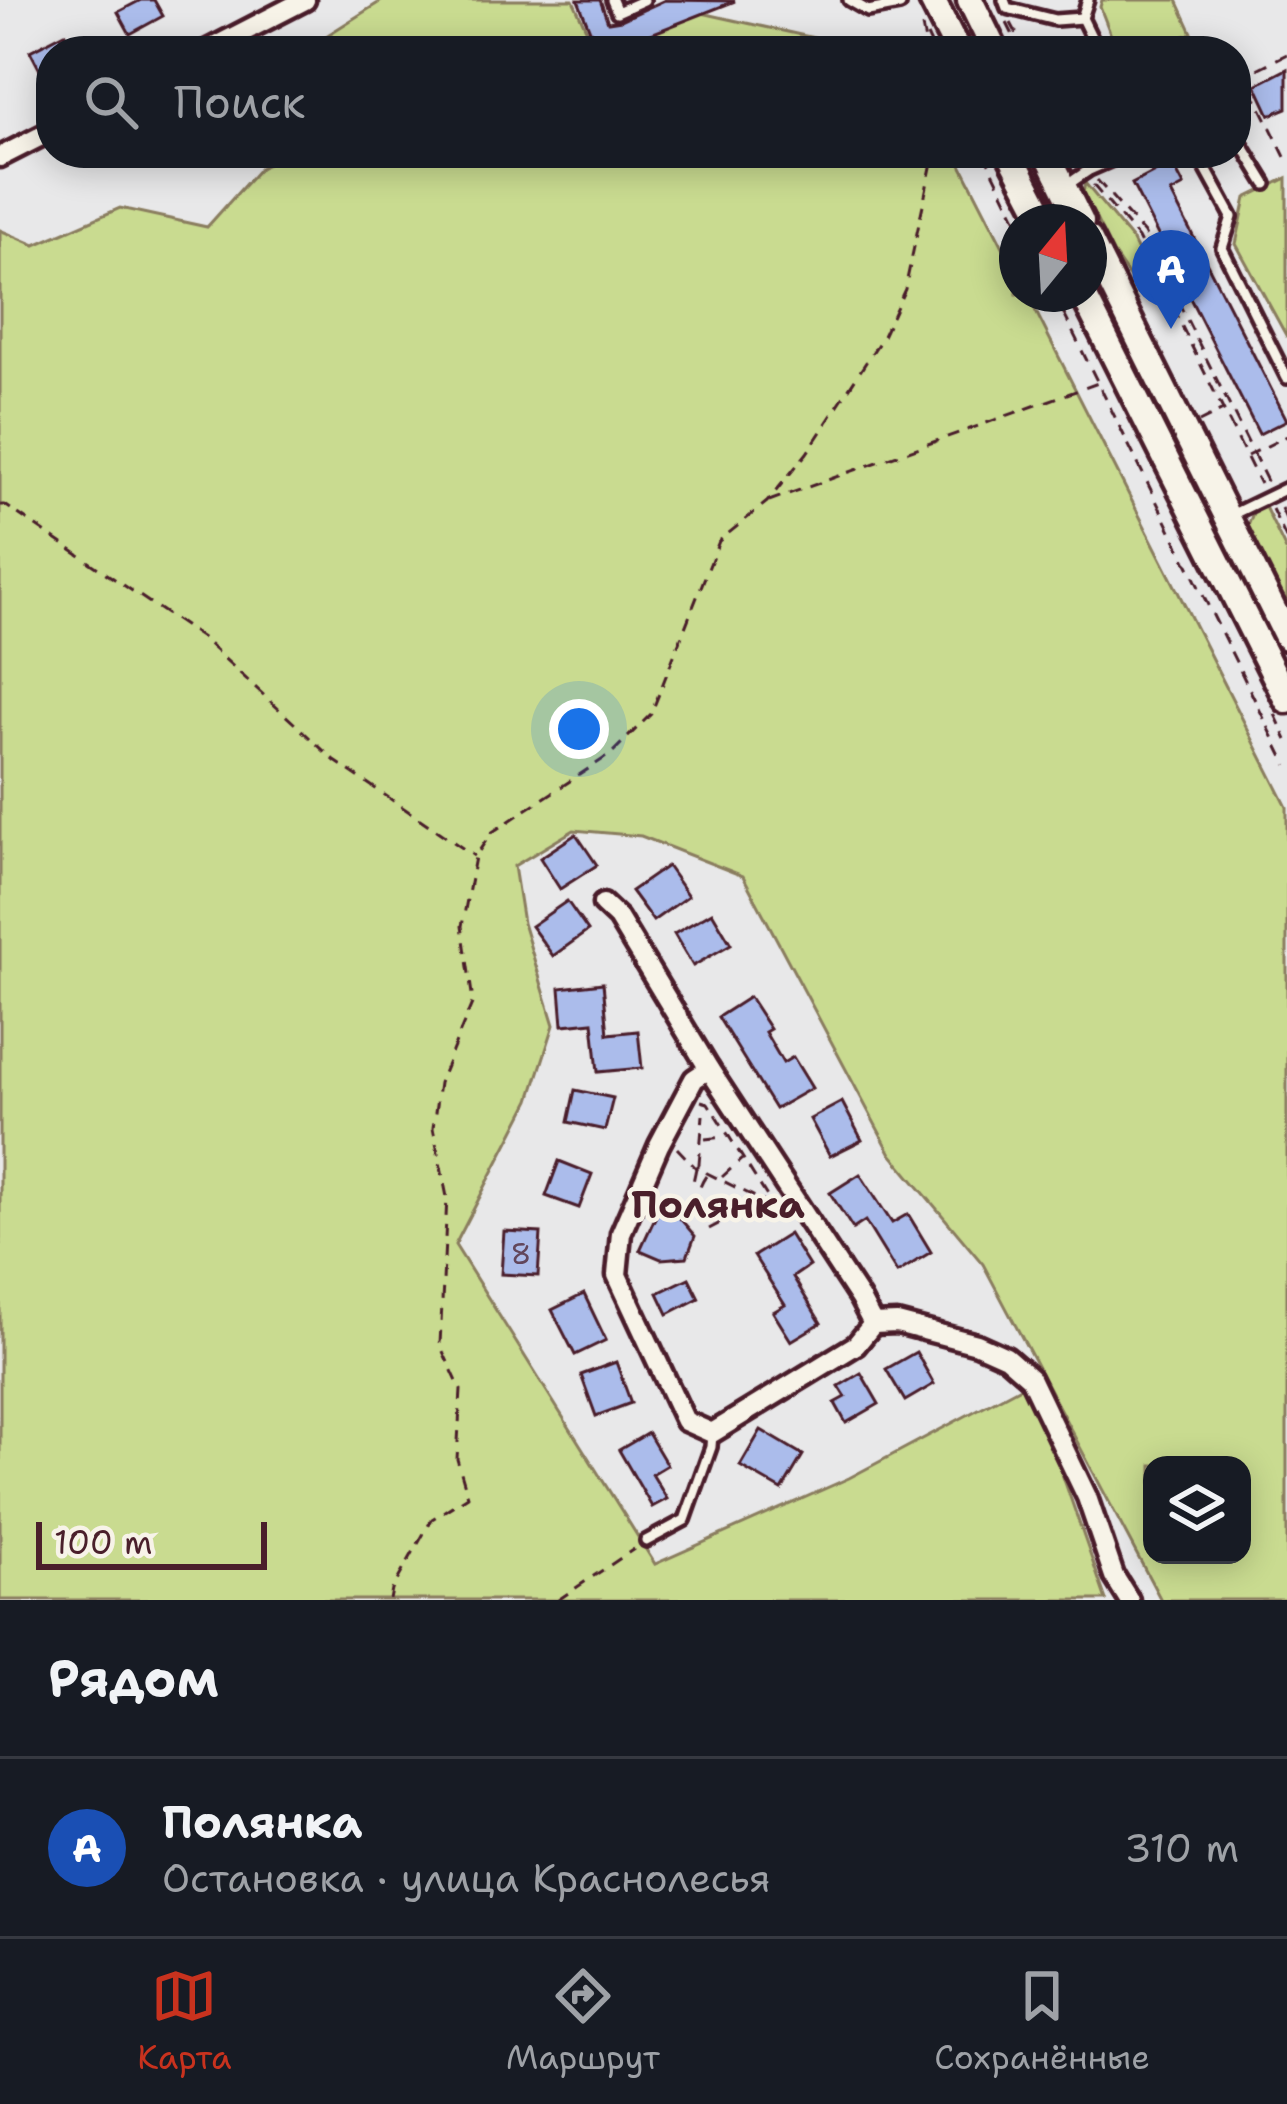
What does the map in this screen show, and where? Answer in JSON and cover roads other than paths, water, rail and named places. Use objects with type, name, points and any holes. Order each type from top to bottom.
[{"type":"street","points":[[235,36],[305,0]]},
{"type":"street","points":[[932,0],[950,36]]},
{"type":"street","points":[[970,0],[988,36]]},
{"type":"street","points":[[0,157],[36,139]]},
{"type":"street","points":[[1018,168],[1037,204]]},
{"type":"street","points":[[1067,168],[1079,177],[1080,204]]},
{"type":"street","points":[[1107,275],[1287,638]]},
{"type":"street","points":[[1091,312],[1287,700]]},
{"type":"street","points":[[603,904],[618,918],[873,1324]]},
{"type":"street","points":[[709,1069],[694,1078],[658,1145],[621,1233],[617,1275],[685,1420],[712,1432],[856,1346],[873,1324],[897,1323],[977,1344],[1006,1357],[1030,1378],[1087,1497],[1114,1576],[1129,1600]]},
{"type":"lane","points":[[612,0],[617,12],[644,0]]},
{"type":"lane","points":[[849,0],[868,10],[900,5],[897,0]]},
{"type":"lane","points":[[1004,0],[1007,8],[1055,20],[1082,18]]},
{"type":"lane","points":[[1088,0],[1082,18],[1091,36]]},
{"type":"lane","points":[[1251,160],[1266,184]]},
{"type":"lane","points":[[1079,177],[1097,168]]},
{"type":"lane","points":[[1205,168],[1232,218],[1222,248],[1287,378]]},
{"type":"lane","points":[[1226,517],[1287,488]]},
{"type":"lane","points":[[646,1541],[685,1520],[712,1447],[712,1432]]},
{"type":"place","name":"Полянка","points":[[1171,329]]},
{"type":"district","name":"Полянка","points":[[718,1204]]}]
